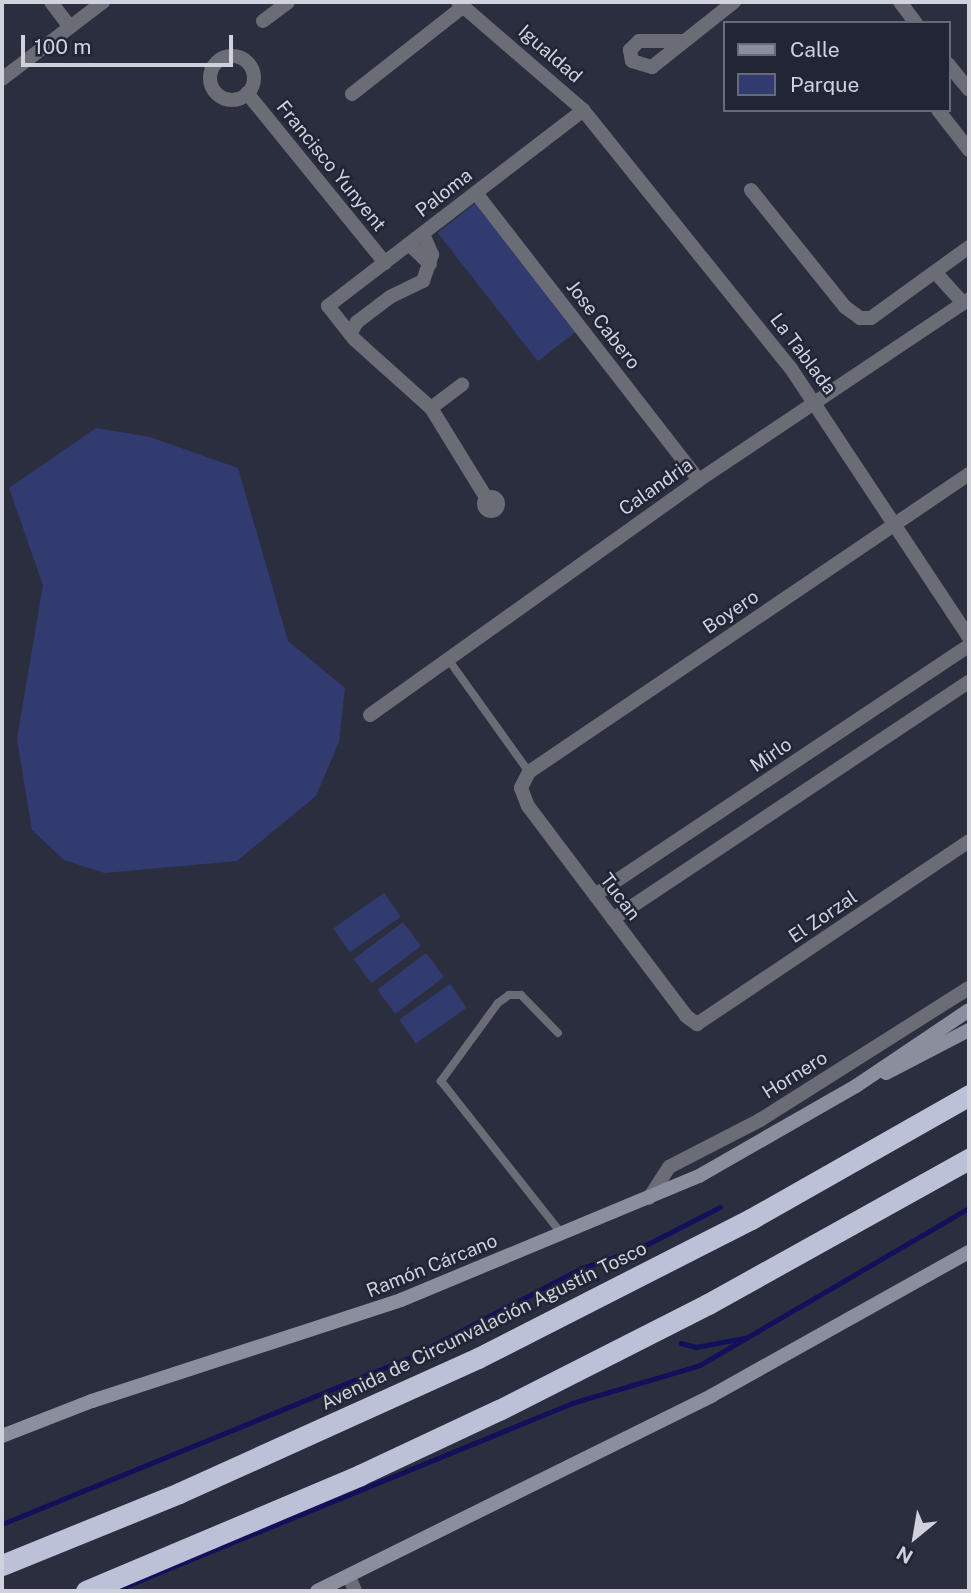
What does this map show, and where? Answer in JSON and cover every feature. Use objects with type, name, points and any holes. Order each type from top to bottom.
[{"type":"highway","name":"Avenida de Circunvalación Agustín Tosco","points":[[2,1565],[179,1493],[478,1358],[751,1219],[969,1095]]},
{"type":"highway","points":[[86,1591],[463,1427],[778,1267],[969,1159]]},
{"type":"main road","name":"Ramón Cárcano","points":[[2,1436],[92,1401],[401,1300],[699,1177],[856,1086],[969,1010]]},
{"type":"main road","name":"Ramón Cárcano","points":[[856,1086],[932,1052],[969,1030]]},
{"type":"main road","points":[[317,1591],[711,1396],[969,1252]]},
{"type":"street","points":[[51,2],[70,27]]},
{"type":"street","points":[[2,79],[103,2]]},
{"type":"street","points":[[263,21],[288,2]]},
{"type":"street","points":[[683,41],[733,2]]},
{"type":"street","points":[[900,2],[914,21]]},
{"type":"street","points":[[352,94],[461,4]]},
{"type":"street","name":"Igualdad","points":[[461,4],[583,110]]},
{"type":"street","points":[[950,66],[969,90]]},
{"type":"street","name":"Francisco Yunyent","points":[[247,93],[385,263]]},
{"type":"street","name":"Paloma","points":[[350,334],[328,306],[583,110]]},
{"type":"street","name":"La Tablada","points":[[583,110],[816,401],[893,526],[969,637]]},
{"type":"street","points":[[940,112],[969,150]]},
{"type":"street","points":[[751,190],[845,307],[860,317],[871,318],[969,247]]},
{"type":"street","name":"Jose Cabero","points":[[476,193],[699,480]]},
{"type":"street","points":[[423,234],[432,255],[423,281],[390,297],[357,322],[350,334],[431,408],[487,499]]},
{"type":"street","points":[[409,244],[430,264]]},
{"type":"street","points":[[936,272],[966,301]]},
{"type":"street","name":"Calandria","points":[[370,715],[699,480],[966,301]]},
{"type":"street","points":[[431,408],[462,385]]},
{"type":"street","name":"Boyero","points":[[521,788],[529,772],[969,474]]},
{"type":"street","name":"Mirlo","points":[[595,895],[969,646]]},
{"type":"street","points":[[612,919],[969,682]]},
{"type":"street","name":"Tucan","points":[[521,788],[528,806],[612,919],[686,1016],[697,1024]]},
{"type":"street","name":"El Zorzal","points":[[697,1024],[969,841]]},
{"type":"street","name":"Hornero","points":[[649,1198],[669,1167],[760,1120],[969,988]]},
{"type":"street","points":[[349,1576],[355,1591]]},
{"type":"lane","points":[[448,659],[529,772]]},
{"type":"lane","points":[[558,1033],[521,995],[509,995],[498,1003],[441,1081],[562,1234]]},
{"type":"green space","points":[[477,202],[577,330],[538,361],[438,233]]},
{"type":"green space","points":[[96,428],[150,437],[238,468],[288,641],[345,688],[339,742],[316,796],[237,861],[104,873],[64,860],[32,830],[17,739],[43,585],[9,488]]},
{"type":"green space","points":[[384,893],[401,917],[350,952],[333,929]]},
{"type":"green space","points":[[403,922],[421,946],[372,983],[353,959]]},
{"type":"green space","points":[[426,953],[444,977],[395,1014],[377,990]]},
{"type":"green space","points":[[450,984],[467,1008],[416,1043],[399,1020]]},
{"type":"waterway","points":[[2,1524],[407,1359],[582,1268],[636,1250],[720,1207]]},
{"type":"waterway","points":[[114,1591],[572,1403],[700,1365],[969,1208]]},
{"type":"waterway","points":[[582,1268],[597,1278]]},
{"type":"waterway","points":[[681,1343],[696,1347],[744,1338]]}]
